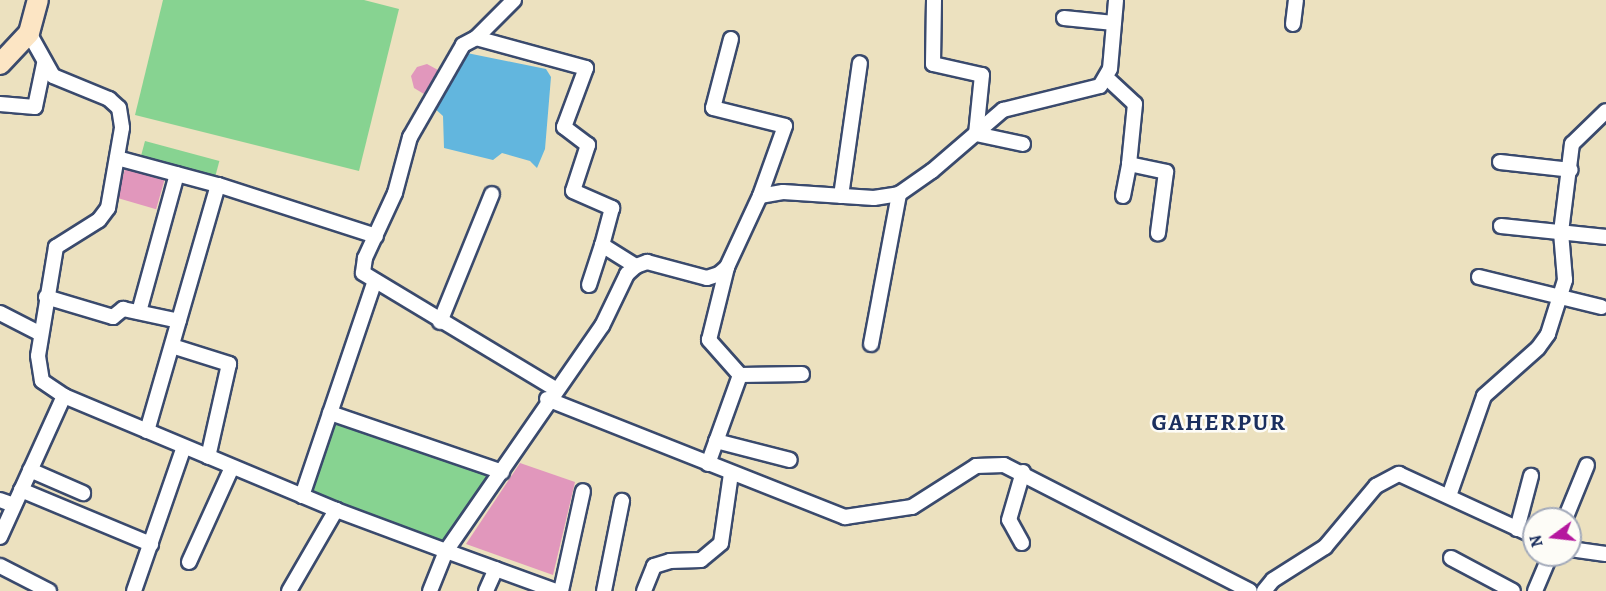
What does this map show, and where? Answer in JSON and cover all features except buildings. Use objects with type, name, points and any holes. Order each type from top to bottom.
[{"type":"main road","points":[[0,64],[29,33],[38,0]]},
{"type":"street","points":[[514,0],[476,38],[463,45],[410,137],[395,193],[362,266],[366,277],[551,394],[731,474],[845,517],[912,507],[976,465],[1004,465],[1023,472],[1250,591]]},
{"type":"street","points":[[934,0],[933,64],[982,75],[976,134]]},
{"type":"street","points":[[760,196],[783,192],[874,198],[899,195],[1009,108],[1092,88],[1107,78],[1116,0]]},
{"type":"street","points":[[1293,24],[1296,0]]},
{"type":"street","points":[[1064,18],[1114,23]]},
{"type":"street","points":[[29,33],[44,64],[66,84],[109,99],[118,108],[122,128],[108,208],[99,220],[56,247],[46,297],[37,369],[52,391],[336,510],[558,591],[583,491]]},
{"type":"street","points":[[476,38],[586,68],[564,127],[588,145],[573,191],[612,208],[589,285]]},
{"type":"street","points":[[731,39],[713,108],[785,126],[760,196],[728,267],[709,340],[740,375],[802,374]]},
{"type":"street","points":[[841,196],[860,63]]},
{"type":"street","points":[[0,104],[35,107],[44,64]]},
{"type":"street","points":[[1107,78],[1135,104],[1129,164],[1123,196]]},
{"type":"street","points":[[1449,496],[1478,406],[1491,388],[1544,342],[1565,280],[1561,232],[1571,170],[1572,144],[1606,111]]},
{"type":"street","points":[[976,134],[1023,144]]},
{"type":"street","points":[[117,158],[218,185],[376,236]]},
{"type":"street","points":[[1500,162],[1571,170]]},
{"type":"street","points":[[1129,164],[1166,172],[1158,233]]},
{"type":"street","points":[[139,312],[177,174]]},
{"type":"street","points":[[147,431],[218,185]]},
{"type":"street","points":[[440,322],[492,194]]},
{"type":"street","points":[[872,344],[899,195]]},
{"type":"street","points":[[1501,225],[1606,237]]},
{"type":"street","points":[[602,244],[636,266]]},
{"type":"street","points":[[430,591],[446,551],[502,472],[551,394],[602,326],[627,274],[636,266],[647,261],[665,264],[707,278],[728,267]]},
{"type":"street","points":[[1479,277],[1601,307]]},
{"type":"street","points":[[302,496],[374,283]]},
{"type":"street","points":[[46,297],[113,317],[123,309],[179,321]]},
{"type":"street","points":[[0,313],[41,334]]},
{"type":"street","points":[[172,346],[229,364],[208,457]]},
{"type":"street","points":[[708,464],[740,375]]},
{"type":"street","points":[[0,537],[64,396]]},
{"type":"street","points":[[330,413],[502,472]]},
{"type":"street","points":[[716,441],[790,460]]},
{"type":"street","points":[[134,591],[184,447]]},
{"type":"street","points":[[1570,507],[1587,465]]},
{"type":"street","points":[[189,562],[232,467]]},
{"type":"street","points":[[30,470],[83,493]]},
{"type":"street","points":[[1022,543],[1009,520],[1023,472]]},
{"type":"street","points":[[644,591],[654,566],[670,561],[701,560],[721,543],[732,489],[731,474]]},
{"type":"street","points":[[1263,591],[1273,580],[1325,547],[1388,477],[1399,474],[1522,531]]},
{"type":"street","points":[[1517,529],[1531,476]]},
{"type":"street","points":[[21,490],[151,544]]},
{"type":"street","points":[[0,500],[14,505]]},
{"type":"street","points":[[604,591],[622,501]]},
{"type":"street","points":[[289,591],[336,510]]},
{"type":"street","points":[[1582,551],[1606,554]]},
{"type":"street","points":[[1451,558],[1513,591]]},
{"type":"street","points":[[0,566],[49,591]]},
{"type":"street","points":[[1535,591],[1545,567]]},
{"type":"street","points":[[486,591],[496,569]]},
{"type":"green space","points":[[163,0],[364,0],[399,9],[359,171],[135,115]]},
{"type":"green space","points":[[145,141],[219,161],[213,183],[139,163]]},
{"type":"green space","points":[[330,413],[502,472],[446,551],[302,496]]},
{"type":"water","points":[[462,52],[546,69],[551,77],[545,149],[537,168],[530,161],[502,153],[493,160],[444,148],[443,116],[432,106]]},
{"type":"district","name":"GAHERPUR","points":[[1219,423]]}]
